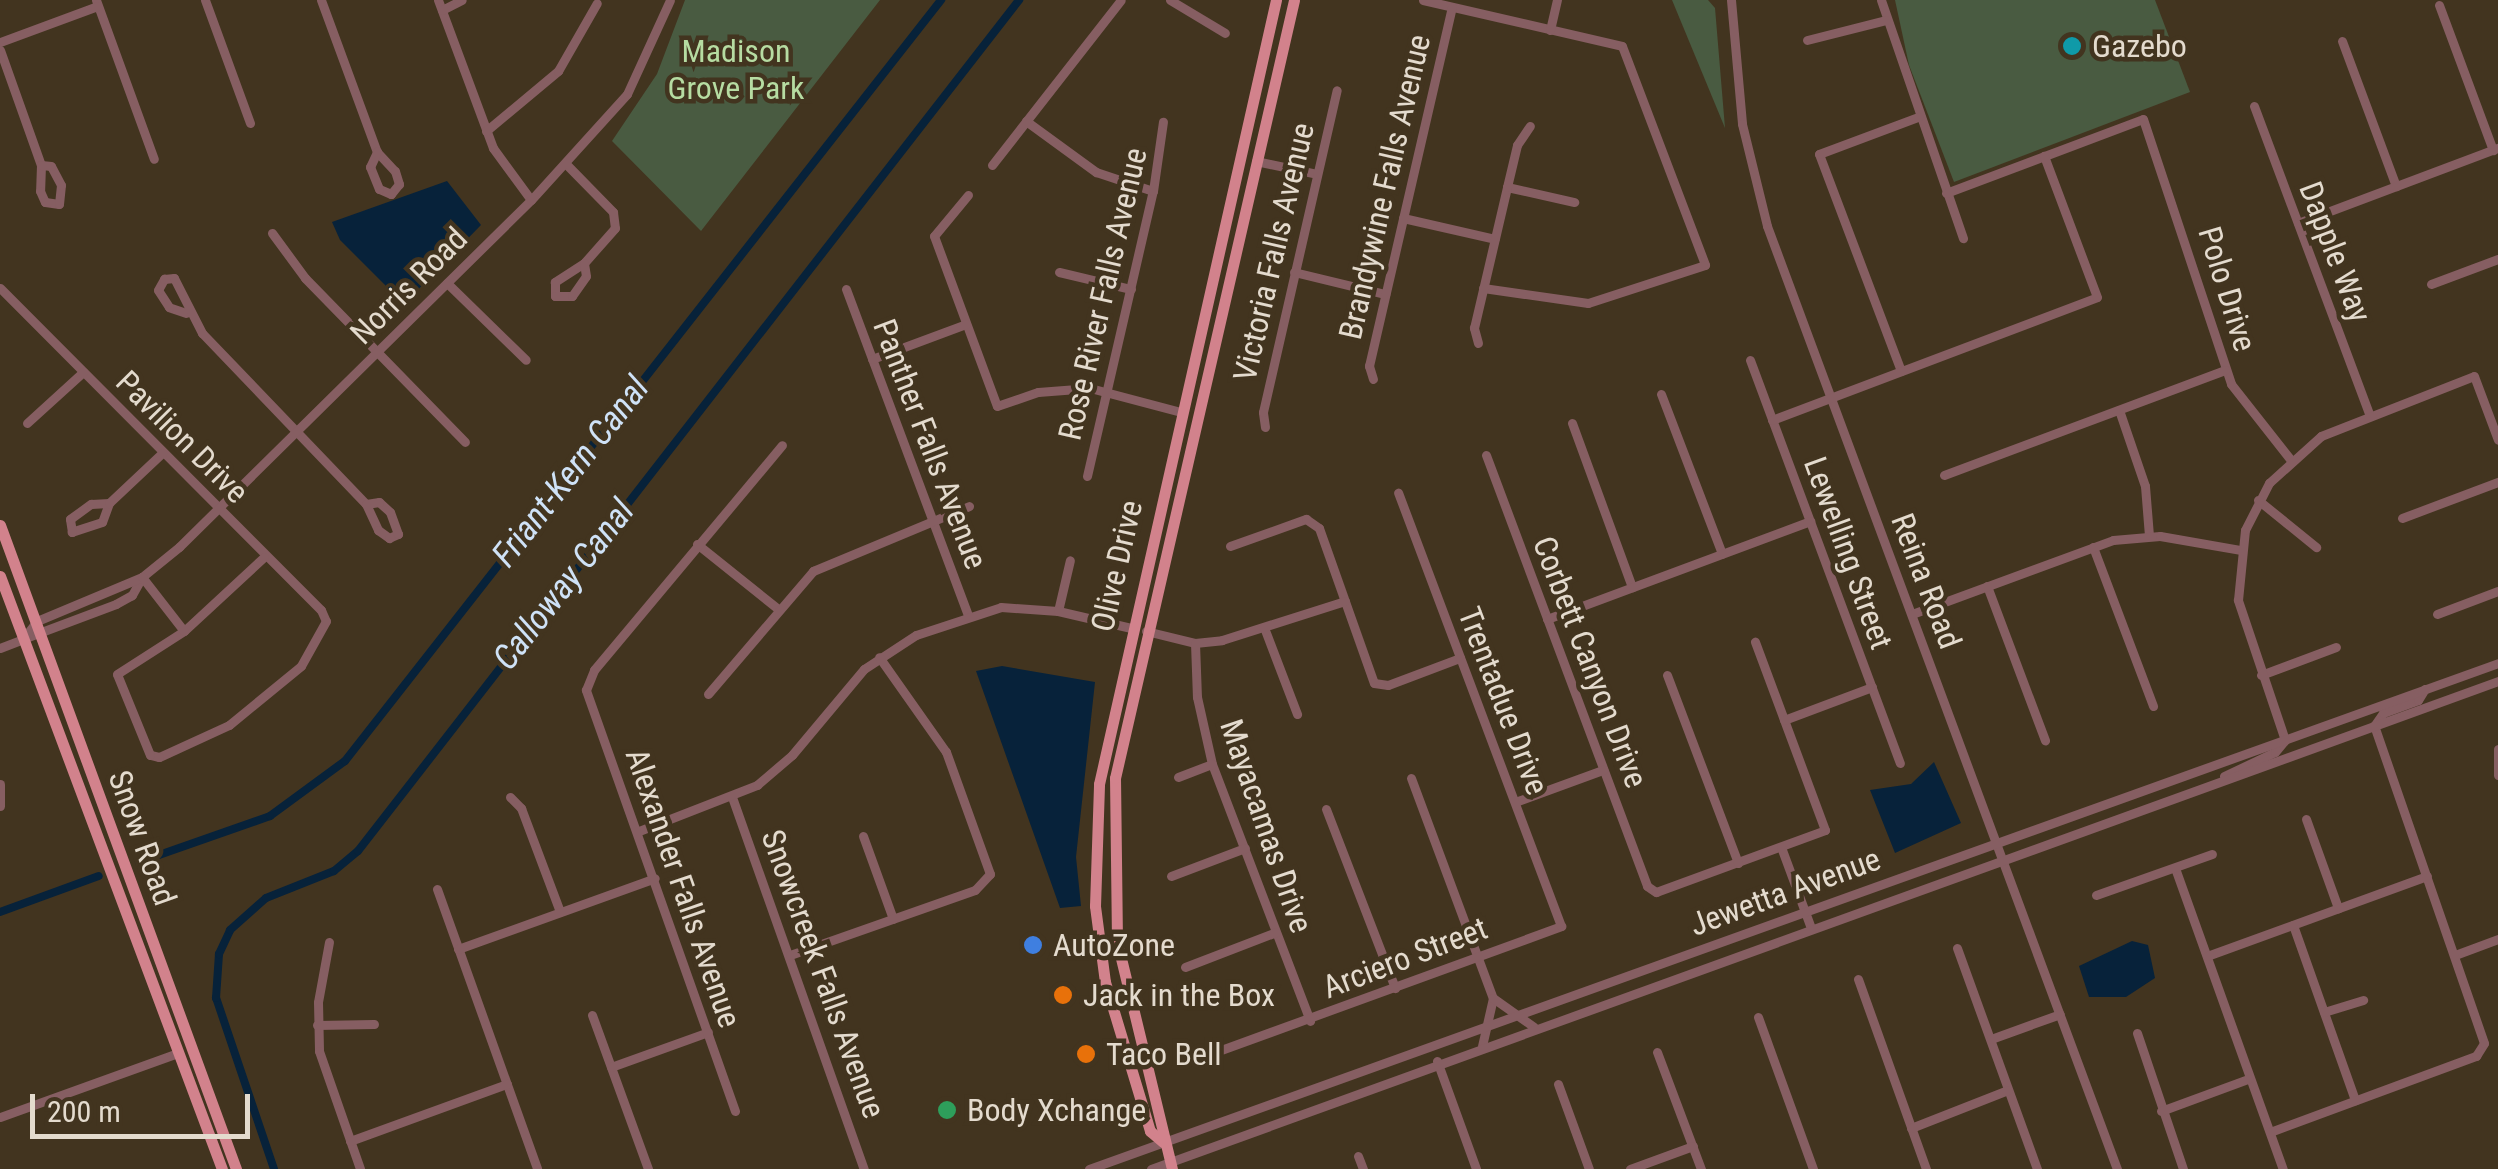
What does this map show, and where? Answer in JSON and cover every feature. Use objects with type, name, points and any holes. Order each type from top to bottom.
[{"type":"main road","name":"Olive Drive","points":[[1171,1166],[1162,1142],[1150,1132],[1122,1050],[1102,961],[1094,877],[1102,760],[1276,0]]},
{"type":"main road","name":"Olive Drive","points":[[1162,1142],[1165,1124],[1136,1035],[1117,941],[1112,826],[1131,690],[1294,0]]},
{"type":"main road","points":[[1253,101],[1256,161]]},
{"type":"main road","points":[[1181,412],[1181,476]]},
{"type":"main road","name":"Snow Road","points":[[0,526],[119,856],[122,883],[178,1053],[222,1169]]},
{"type":"main road","points":[[1145,566],[1139,620],[1145,631]]},
{"type":"main road","name":"Snow Road","points":[[0,576],[105,859],[122,883],[236,1169]]},
{"type":"main road","points":[[1130,628],[1131,690]]},
{"type":"main road","points":[[1102,760],[1104,818],[1112,826]]},
{"type":"main road","points":[[1102,961],[1110,965],[1136,1035]]},
{"type":"street","points":[[205,0],[250,124]]},
{"type":"street","points":[[321,0],[376,152],[370,167],[379,189],[391,194],[399,184],[395,171],[388,157],[376,152]]},
{"type":"street","points":[[462,0],[440,5],[486,131],[503,165],[531,200]]},
{"type":"street","name":"Norris Road","points":[[23,639],[37,621],[142,576],[218,509],[447,283],[566,164],[627,94],[670,0]]},
{"type":"street","points":[[992,165],[1121,0]]},
{"type":"street","points":[[1170,0],[1226,34]]},
{"type":"street","points":[[1423,0],[1622,46],[1704,266],[1588,303],[1483,288]]},
{"type":"street","points":[[1550,30],[1557,0]]},
{"type":"street","name":"Reina Road","points":[[1731,0],[1737,89],[1757,192],[2117,1169]]},
{"type":"street","points":[[1881,0],[1918,117],[1963,238]]},
{"type":"street","points":[[0,42],[97,3],[154,158]]},
{"type":"street","points":[[486,131],[558,72],[597,3]]},
{"type":"street","points":[[2298,223],[2496,149],[2439,5]]},
{"type":"street","name":"Brandywine Falls Avenue","points":[[1372,379],[1369,366],[1452,7]]},
{"type":"street","points":[[1807,40],[1886,20]]},
{"type":"street","points":[[2342,42],[2396,186]]},
{"type":"street","points":[[0,50],[42,165]]},
{"type":"street","name":"Victoria Falls Avenue","points":[[1265,426],[1263,412],[1337,90]]},
{"type":"street","name":"Dapple Way","points":[[2254,106],[2370,416]]},
{"type":"street","points":[[1901,371],[1819,154],[1918,117]]},
{"type":"street","name":"Polo Drive","points":[[2044,156],[2142,119],[2225,370],[2251,416],[2290,459]]},
{"type":"street","points":[[1026,121],[1096,172],[1154,191]]},
{"type":"street","name":"Rose River Falls Avenue","points":[[1087,476],[1154,191],[1163,122]]},
{"type":"street","points":[[1478,343],[1474,328],[1494,239],[1517,145],[1530,126]]},
{"type":"street","points":[[1772,420],[2097,297],[2044,156],[1946,192]]},
{"type":"street","points":[[1256,161],[1317,174]]},
{"type":"street","points":[[566,164],[613,212],[615,228],[584,264]]},
{"type":"street","points":[[1507,187],[1574,202]]},
{"type":"street","points":[[968,195],[934,236],[997,406],[1055,389],[1107,390],[1181,412]]},
{"type":"street","points":[[1403,218],[1494,239]]},
{"type":"street","points":[[272,233],[305,278],[466,442]]},
{"type":"street","points":[[2431,284],[2498,259]]},
{"type":"street","points":[[1059,272],[1131,289]]},
{"type":"street","points":[[1294,272],[1386,294]]},
{"type":"street","points":[[447,283],[526,360]]},
{"type":"street","name":"Pavilion Drive","points":[[0,288],[326,621],[301,666],[229,724],[177,750],[150,755],[117,674],[184,631]]},
{"type":"street","name":"Panther Falls Avenue","points":[[846,289],[968,616]]},
{"type":"street","points":[[0,308],[10,298]]},
{"type":"street","points":[[186,313],[366,504]]},
{"type":"street","points":[[872,359],[966,324]]},
{"type":"street","name":"Lewelling Street","points":[[1750,360],[1900,763]]},
{"type":"street","points":[[1944,475],[2225,370]]},
{"type":"street","points":[[27,422],[83,372]]},
{"type":"street","points":[[2217,782],[2275,752],[2285,740],[2238,600],[2240,550],[2258,500],[2290,459],[2321,436],[2474,376],[2498,440]]},
{"type":"street","points":[[1661,394],[1722,554]]},
{"type":"street","points":[[2119,410],[2145,486],[2148,536]]},
{"type":"street","points":[[1572,422],[1632,588]]},
{"type":"street","points":[[777,608],[697,544],[782,445]]},
{"type":"street","points":[[109,503],[91,504],[70,519],[72,532],[102,522],[109,503],[162,452]]},
{"type":"street","name":"Corbett Canyon Drive","points":[[1486,455],[1647,886],[1656,892],[1738,863]]},
{"type":"street","points":[[2402,518],[2498,482]]},
{"type":"street","name":"Trentadue Drive","points":[[1398,493],[1561,926]]},
{"type":"street","points":[[2258,500],[2316,547]]},
{"type":"street","points":[[708,694],[777,608],[830,561],[969,506]]},
{"type":"street","points":[[1230,546],[1306,519],[1319,528],[1374,683],[1388,685],[1460,658]]},
{"type":"street","points":[[1547,619],[1810,520]]},
{"type":"street","points":[[1912,614],[2093,546],[2148,536],[2240,550]]},
{"type":"street","name":"Alexander Falls Avenue","points":[[697,544],[587,681],[735,1112]]},
{"type":"street","points":[[2093,546],[2153,706]]},
{"type":"street","points":[[142,576],[184,631],[264,558]]},
{"type":"street","points":[[1058,611],[1070,560]]},
{"type":"street","name":"Norris Road","points":[[23,639],[42,637],[132,595],[142,576]]},
{"type":"street","points":[[1987,586],[2045,740]]},
{"type":"street","points":[[2437,614],[2498,591]]},
{"type":"street","points":[[1145,631],[1195,643],[1266,630],[1345,601]]},
{"type":"street","points":[[638,831],[732,797],[782,766],[879,657],[968,616],[1001,607],[1058,611],[1130,628]]},
{"type":"street","points":[[1266,630],[1297,714]]},
{"type":"street","points":[[0,648],[23,639]]},
{"type":"street","points":[[1667,675],[1738,863],[1825,830],[1755,642]]},
{"type":"street","name":"Mayacamas Drive","points":[[1195,643],[1197,696],[1212,764],[1310,1020]]},
{"type":"street","points":[[2261,675],[2336,647]]},
{"type":"street","points":[[790,955],[985,883],[988,861],[951,762],[879,657]]},
{"type":"street","name":"Jewetta Avenue","points":[[1089,1169],[2498,663]]},
{"type":"street","name":"Jewetta Avenue","points":[[1151,1169],[1171,1166],[1534,1026],[2005,862],[2498,681]]},
{"type":"street","points":[[1784,720],[1872,688]]},
{"type":"street","points":[[2270,1132],[2476,1056],[2484,1043],[2374,726],[2425,690]]},
{"type":"street","points":[[2498,749],[2498,775]]},
{"type":"street","points":[[1178,778],[1212,764]]},
{"type":"street","points":[[1514,802],[1603,770]]},
{"type":"street","points":[[1411,778],[1493,998],[1482,1046]]},
{"type":"street","points":[[0,784],[2,803]]},
{"type":"street","points":[[510,796],[521,808],[560,912]]},
{"type":"street","name":"Snowcreek Falls Avenue","points":[[732,797],[864,1169]]},
{"type":"street","points":[[1326,809],[1394,988]]},
{"type":"street","points":[[2306,819],[2338,908]]},
{"type":"street","points":[[863,836],[893,918]]},
{"type":"street","points":[[1781,846],[1800,912],[1812,928]]},
{"type":"street","points":[[1171,876],[1245,848]]},
{"type":"street","points":[[2096,895],[2212,854]]},
{"type":"street","points":[[2176,868],[2283,1169]]},
{"type":"street","points":[[2207,956],[2427,876]]},
{"type":"street","points":[[458,949],[655,878]]},
{"type":"street","points":[[437,889],[538,1169]]},
{"type":"street","points":[[2293,925],[2355,1100]]},
{"type":"street","name":"Arciero Street","points":[[1210,1054],[1561,926]]},
{"type":"street","points":[[1185,967],[1276,932]]},
{"type":"street","points":[[2454,956],[2498,939]]},
{"type":"street","points":[[329,942],[316,1025],[326,1076],[360,1169]]},
{"type":"street","points":[[1957,948],[2036,1169]]},
{"type":"street","points":[[1858,979],[1926,1169]]},
{"type":"street","points":[[1493,998],[1534,1026]]},
{"type":"street","points":[[2324,1012],[2363,1000]]},
{"type":"street","points":[[1991,1038],[2060,1014]]},
{"type":"street","points":[[592,1015],[648,1169]]},
{"type":"street","points":[[1758,1017],[1813,1169]]},
{"type":"street","points":[[316,1025],[374,1024]]},
{"type":"street","points":[[611,1068],[708,1032]]},
{"type":"street","points":[[2137,1033],[2183,1169]]},
{"type":"street","points":[[1432,1049],[1476,1169]]},
{"type":"street","points":[[1657,1052],[1701,1169]]},
{"type":"street","points":[[0,1117],[178,1053]]},
{"type":"street","points":[[2162,1111],[2248,1079]]},
{"type":"street","points":[[350,1141],[507,1084]]},
{"type":"street","points":[[1558,1084],[1589,1169]]},
{"type":"street","points":[[1911,1128],[2008,1090]]},
{"type":"street","points":[[1630,1169],[1693,1146]]},
{"type":"street","points":[[1358,1156],[1363,1169]]},
{"type":"green space","name":"Madison Grove Park","points":[[685,0],[880,0],[701,231],[612,141],[657,74]]},
{"type":"green space","points":[[1672,0],[1708,0],[1715,8],[1725,128]]},
{"type":"green space","points":[[1895,0],[2155,0],[2190,92],[1954,182],[1909,65]]},
{"type":"water","points":[[447,181],[481,225],[404,304],[340,240],[332,222]]},
{"type":"water","points":[[1002,666],[1095,682],[1076,857],[1081,906],[1060,908],[976,671]]},
{"type":"water","points":[[1934,762],[1961,823],[1895,853],[1870,790],[1911,784]]},
{"type":"water","points":[[2132,941],[2148,945],[2155,978],[2126,997],[2089,997],[2079,966]]},
{"type":"waterway","name":"Friant-Kern Canal","points":[[139,862],[270,816],[345,761],[941,0]]},
{"type":"waterway","name":"Calloway Canal","points":[[274,1169],[216,998],[219,954],[230,930],[266,898],[334,871],[358,851],[1019,0]]},
{"type":"waterway","name":"Friant-Kern Canal","points":[[0,912],[99,876]]},
{"type":"place","name":"Gazebo","points":[[2072,46]]},
{"type":"place","name":"AutoZone","points":[[1033,945]]},
{"type":"place","name":"Jack in the Box","points":[[1063,995]]},
{"type":"place","name":"Taco Bell","points":[[1086,1054]]},
{"type":"place","name":"Body Xchange","points":[[947,1110]]}]
